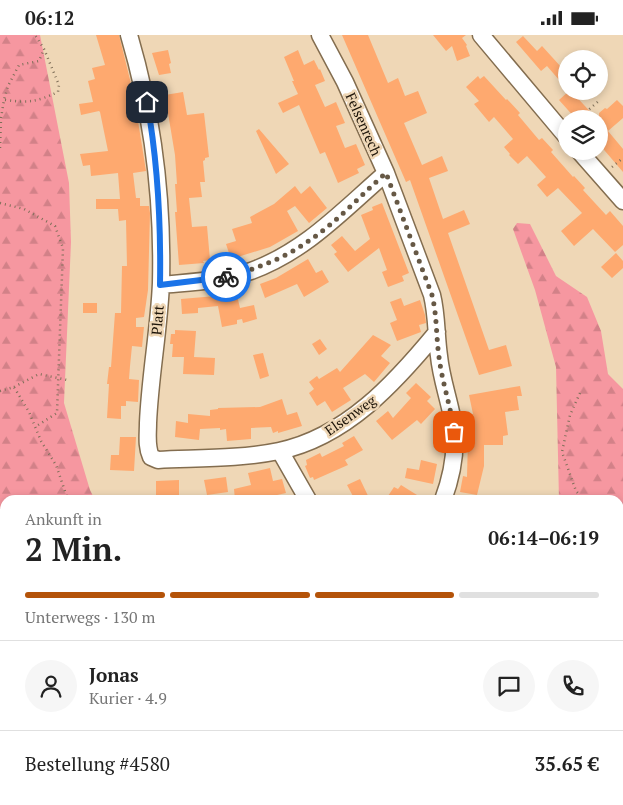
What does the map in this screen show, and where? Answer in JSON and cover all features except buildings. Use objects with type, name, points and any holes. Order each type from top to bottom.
[{"type":"street","name":"Platt","points":[[129,35],[144,89],[155,155],[160,228],[160,285],[147,450],[151,457]]},
{"type":"street","name":"Felsenrech","points":[[320,35],[345,82],[386,173],[432,295],[436,311],[439,357],[452,417],[454,458],[445,495]]},
{"type":"street","points":[[480,35],[558,127]]},
{"type":"street","points":[[587,160],[623,201]]},
{"type":"street","points":[[160,285],[216,279],[250,271],[282,257],[317,235],[386,173]]},
{"type":"street","name":"Elsenweg","points":[[151,457],[158,460],[232,457],[280,451],[315,439],[355,415],[390,385],[437,332]]},
{"type":"street","points":[[280,451],[305,495]]},
{"type":"path","points":[[4,100],[28,103],[58,92],[59,85],[44,49],[35,35]]},
{"type":"path","points":[[0,148],[1,117],[8,85],[18,65],[39,61],[44,49]]},
{"type":"path","points":[[588,110],[600,100]]},
{"type":"path","points":[[0,203],[24,209],[55,226],[63,247],[57,413],[35,427]]},
{"type":"path","points":[[0,391],[14,387],[39,374],[67,380]]},
{"type":"path","points":[[14,387],[30,412],[41,441],[56,465],[66,495]]},
{"type":"path","points":[[580,393],[570,415],[562,452],[576,491],[580,495]]},
{"type":"green space","points":[[0,35],[40,35],[69,183],[71,242],[64,403],[92,495],[0,495]]},
{"type":"green space","points":[[517,223],[530,224],[556,276],[587,297],[601,331],[608,374],[623,389],[623,495],[559,495],[556,367],[535,290],[513,229]]},
{"type":"way so far","points":[[226,277],[250,271],[282,257],[311,240],[386,173],[432,295],[436,311],[439,357],[454,432]]},
{"type":"route","points":[[147,102],[157,172],[161,246],[160,285],[226,277]]}]
